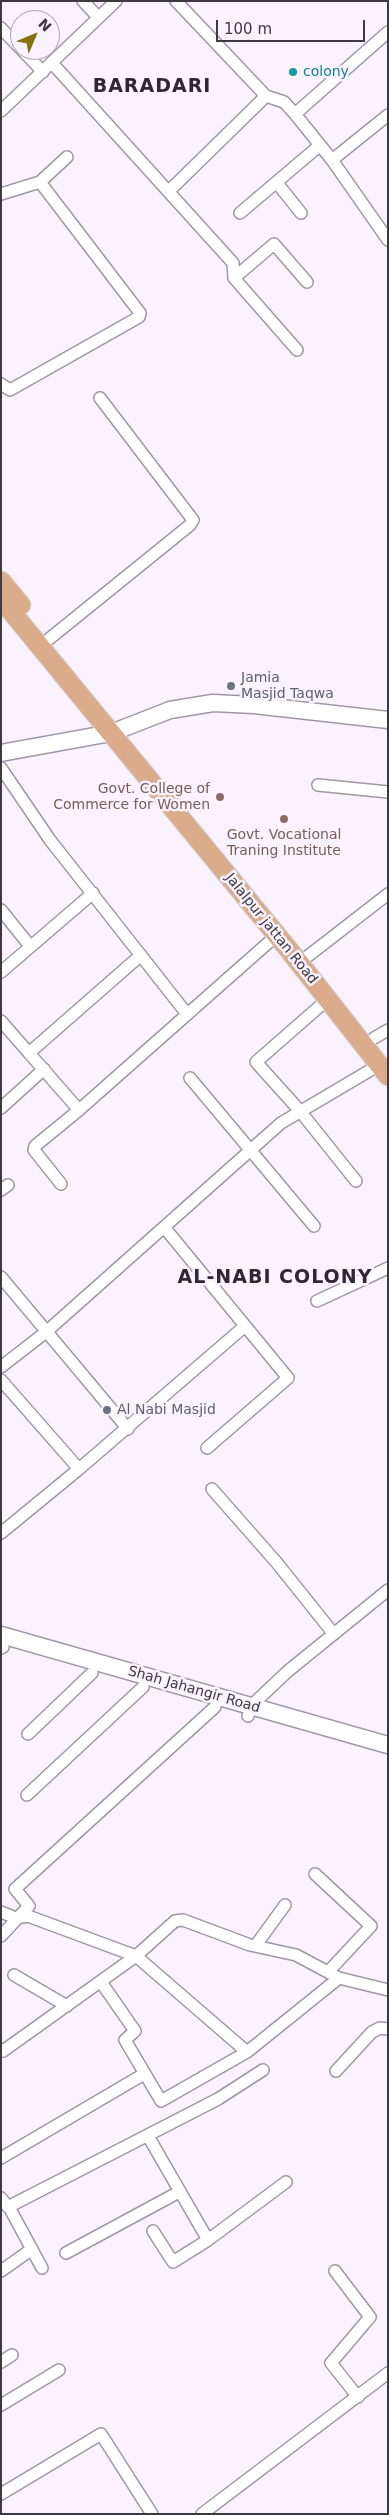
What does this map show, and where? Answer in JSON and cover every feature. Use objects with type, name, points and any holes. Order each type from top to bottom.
[{"type":"main road","name":"Jalalpur jattan Road","points":[[1,581],[49,639],[117,731],[277,935],[299,949],[328,999],[385,1065]]},
{"type":"main road","name":"Jalalpur jattan Road","points":[[1,599],[117,731],[299,949],[381,1034],[385,1065]]},
{"type":"street","points":[[83,1],[98,17]]},
{"type":"street","points":[[1,111],[116,1]]},
{"type":"street","points":[[176,1],[266,96],[284,102],[295,114],[332,160],[388,240]]},
{"type":"street","points":[[1,28],[10,37]]},
{"type":"street","points":[[295,114],[388,32]]},
{"type":"street","points":[[38,60],[48,67],[169,191],[233,263],[234,278],[297,350]]},
{"type":"street","points":[[169,191],[266,96]]},
{"type":"street","points":[[332,160],[388,115]]},
{"type":"street","points":[[240,213],[319,146]]},
{"type":"street","points":[[1,194],[40,182],[67,157]]},
{"type":"street","points":[[1,384],[10,390],[139,317],[140,313],[40,182]]},
{"type":"street","points":[[277,183],[301,213]]},
{"type":"street","points":[[234,278],[274,244],[307,282]]},
{"type":"street","points":[[49,639],[190,525],[193,520],[100,398]]},
{"type":"street","points":[[1,753],[117,731],[170,710],[213,703],[302,710],[388,720]]},
{"type":"street","points":[[1,768],[50,840],[187,1014]]},
{"type":"street","points":[[318,785],[388,792]]},
{"type":"street","points":[[1,972],[93,893]]},
{"type":"street","points":[[299,949],[388,894]]},
{"type":"street","points":[[1,910],[30,946]]},
{"type":"street","points":[[61,1184],[34,1150],[35,1146],[79,1110],[277,935]]},
{"type":"street","points":[[29,1053],[141,955]]},
{"type":"street","points":[[328,999],[256,1062],[300,1110],[356,1181]]},
{"type":"street","points":[[1,1021],[79,1110]]},
{"type":"street","points":[[1,1368],[46,1332],[281,1123],[300,1110],[385,1065]]},
{"type":"street","points":[[1,1108],[44,1069]]},
{"type":"street","points":[[190,1078],[314,1226]]},
{"type":"street","points":[[164,1227],[288,1378],[207,1448]]},
{"type":"street","points":[[317,1302],[388,1268]]},
{"type":"street","points":[[1,1277],[128,1429]]},
{"type":"street","points":[[1,1533],[128,1429],[245,1326]]},
{"type":"street","points":[[1,1380],[79,1469]]},
{"type":"street","points":[[212,1489],[278,1564],[333,1634]]},
{"type":"street","points":[[388,1590],[333,1634],[249,1711],[388,1756]]},
{"type":"street","name":"Shah Jahangir Road","points":[[2,1644],[249,1711],[388,1745]]},
{"type":"street","name":"Shah Jahangir Road","points":[[2,1644],[215,1707],[249,1711]]},
{"type":"street","points":[[28,1734],[92,1672]]},
{"type":"street","points":[[27,1795],[143,1687]]},
{"type":"street","points":[[1,1936],[29,1906],[15,1889],[215,1707]]},
{"type":"street","points":[[315,1874],[371,1926],[328,1972]]},
{"type":"street","points":[[256,1945],[285,1905]]},
{"type":"street","points":[[1,1912],[16,1918],[28,1916],[136,1956],[247,2052]]},
{"type":"street","points":[[1,2049],[4,2051],[101,1982],[136,1956],[175,1921],[179,1920],[250,1945],[296,1955],[339,1978],[388,1990]]},
{"type":"street","points":[[14,1974],[67,2006]]},
{"type":"street","points":[[101,1982],[135,2031],[125,2040],[161,2101],[247,2052],[339,1978]]},
{"type":"street","points":[[336,2071],[372,2032],[380,2028],[388,2029]]},
{"type":"street","points":[[42,2268],[4,2203],[148,2136],[218,2099],[263,2070]]},
{"type":"street","points":[[1,2158],[144,2074]]},
{"type":"street","points":[[148,2136],[208,2240]]},
{"type":"street","points":[[153,2231],[173,2262],[208,2240],[286,2182]]},
{"type":"street","points":[[66,2253],[179,2192]]},
{"type":"street","points":[[1,2271],[32,2249]]},
{"type":"street","points":[[335,2270],[370,2317],[331,2363],[358,2397]]},
{"type":"street","points":[[1,2362],[12,2354]]},
{"type":"street","points":[[1,2405],[59,2370]]},
{"type":"street","points":[[202,2514],[388,2373]]},
{"type":"street","points":[[1,2494],[101,2434],[152,2514]]},
{"type":"place","name":"colony","points":[[293,72]]},
{"type":"place","name":"Jamia Masjid Taqwa","points":[[231,686]]},
{"type":"place","name":"Govt. College of Commerce for Women","points":[[220,797]]},
{"type":"place","name":"Govt. Vocational Traning Institute","points":[[284,819]]},
{"type":"place","name":"Al Nabi Masjid","points":[[107,1410]]},
{"type":"district","name":"BARADARI","points":[[152,87]]},
{"type":"district","name":"AL-NABI COLONY","points":[[275,1278]]}]
